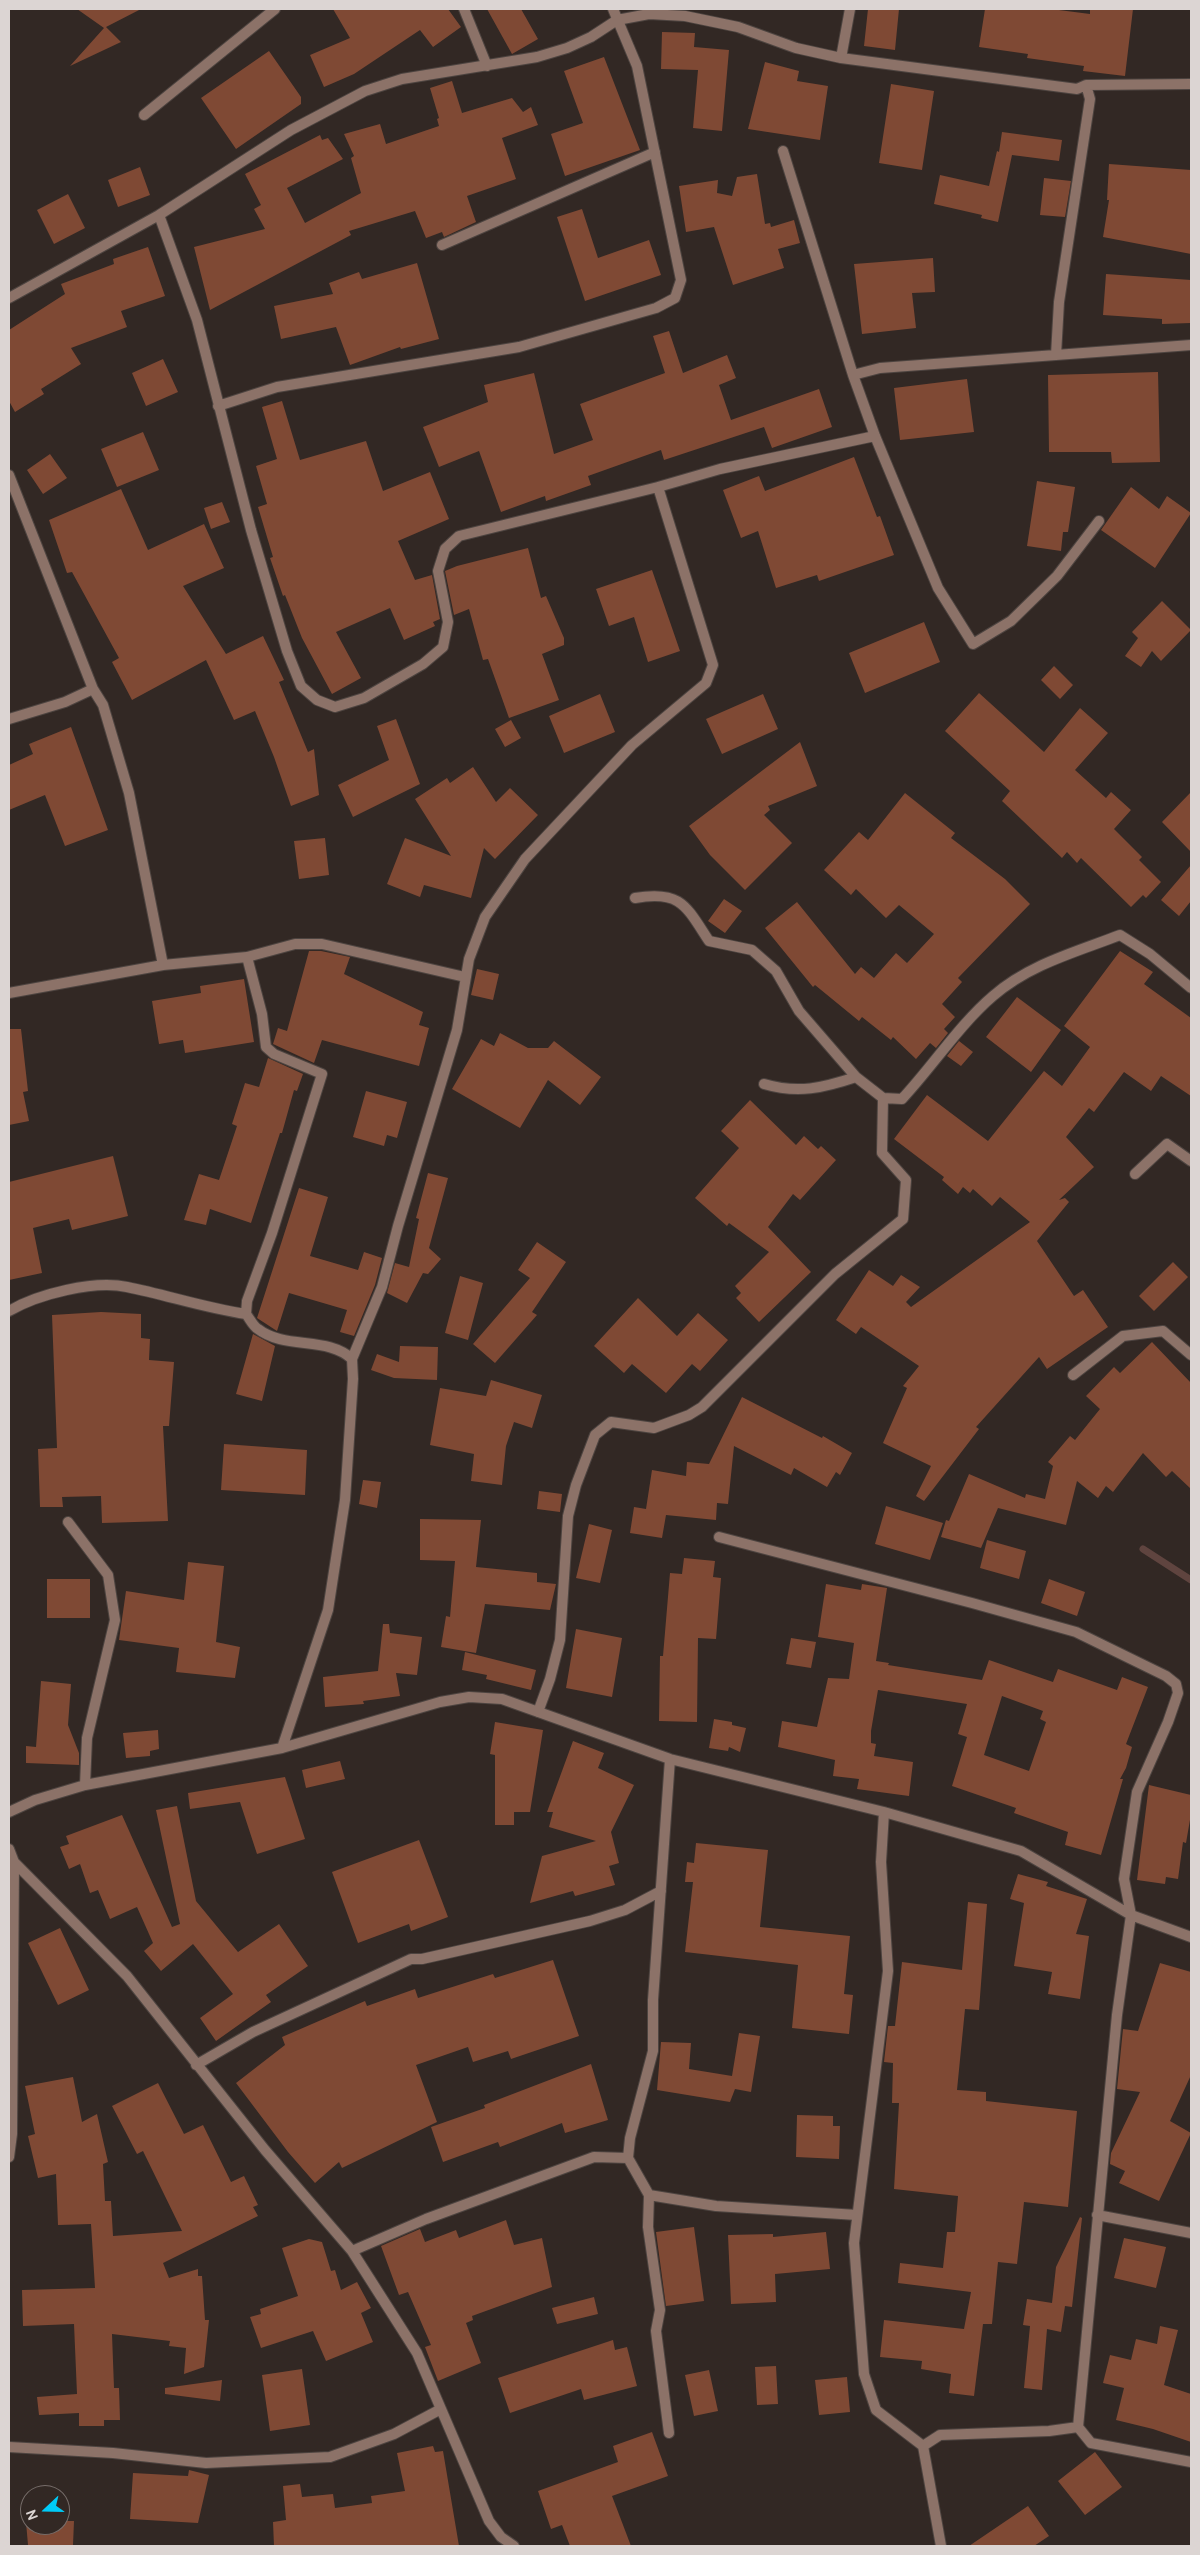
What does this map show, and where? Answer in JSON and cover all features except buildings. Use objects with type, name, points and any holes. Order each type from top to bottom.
[{"type":"street","points":[[144,115],[275,9]]},
{"type":"street","points":[[464,9],[487,66]]},
{"type":"street","points":[[218,406],[277,387],[519,347],[656,308],[675,298],[682,280],[637,66],[613,9]]},
{"type":"street","points":[[841,58],[850,9]]},
{"type":"street","points":[[9,298],[159,215],[291,130],[365,91],[402,79],[537,57],[567,48],[591,37],[617,20],[649,14],[685,16],[738,27],[796,48],[841,58],[1077,89],[1086,85],[1191,84]]},
{"type":"street","points":[[1056,355],[1059,302],[1090,99],[1086,85]]},
{"type":"street","points":[[783,151],[853,376],[875,436],[938,588],[973,644],[1011,621],[1057,576],[1099,521]]},
{"type":"street","points":[[442,246],[655,152]]},
{"type":"street","points":[[159,215],[197,320],[251,530],[287,651],[301,686],[317,700],[335,707],[364,698],[423,664],[443,647],[448,622],[438,571],[445,549],[460,536],[658,487],[720,469],[875,436]]},
{"type":"street","points":[[853,376],[880,368],[1191,345]]},
{"type":"street","points":[[9,474],[93,689],[103,705],[129,792],[163,965]]},
{"type":"street","points":[[282,1748],[328,1610],[345,1500],[353,1379],[352,1359],[382,1287],[398,1226],[457,1030],[468,959],[485,917],[525,858],[632,745],[706,683],[713,665],[658,487]]},
{"type":"street","points":[[9,719],[65,702],[93,689]]},
{"type":"street","points":[[635,898],[658,894],[679,900],[710,941],[752,950],[776,971],[799,1011],[856,1077],[883,1098],[902,1099],[992,996],[1044,964],[1120,935],[1150,954],[1191,988]]},
{"type":"street","points":[[9,993],[163,965],[247,957],[296,944],[322,944],[466,977]]},
{"type":"street","points":[[247,957],[262,1014],[266,1047],[274,1054],[322,1074],[272,1233],[247,1301],[246,1314],[256,1328],[269,1336],[343,1350],[352,1359]]},
{"type":"street","points":[[764,1084],[785,1091],[824,1087],[856,1077]]},
{"type":"street","points":[[538,1712],[550,1679],[560,1640],[568,1516],[576,1484],[595,1436],[611,1422],[654,1428],[689,1415],[702,1407],[836,1274],[903,1219],[906,1180],[882,1152],[883,1098]]},
{"type":"street","points":[[1135,1174],[1167,1144],[1191,1161]]},
{"type":"street","points":[[9,1311],[41,1298],[98,1285],[126,1286],[207,1308],[246,1314]]},
{"type":"street","points":[[1073,1375],[1123,1336],[1163,1331],[1191,1355]]},
{"type":"street","points":[[68,1522],[108,1575],[115,1620],[87,1738],[84,1784]]},
{"type":"street","points":[[719,1537],[963,1600],[1076,1632],[1166,1676],[1176,1684],[1178,1693],[1168,1722],[1137,1792],[1124,1879],[1131,1916],[1117,2015],[1096,2215],[1078,2427],[1091,2442],[1191,2462]]},
{"type":"street","points":[[9,1812],[35,1800],[84,1784],[282,1748],[440,1702],[469,1697],[502,1699],[670,1758],[884,1812],[1021,1851],[1131,1916],[1191,1937]]},
{"type":"street","points":[[669,2434],[656,2331],[660,2310],[648,2227],[649,2195],[628,2158],[630,2138],[653,2051],[653,2000],[670,1758]]},
{"type":"street","points":[[884,1812],[881,1862],[888,1971],[854,2243],[864,2374],[876,2410],[923,2446],[941,2546]]},
{"type":"street","points":[[9,1849],[14,1862],[12,2134],[9,2157]]},
{"type":"street","points":[[14,1862],[127,1976],[196,2065],[352,2251],[417,2353],[489,2520],[501,2537],[514,2546]]},
{"type":"street","points":[[196,2065],[253,2032],[411,1959],[422,1959],[590,1921],[625,1910],[661,1891]]},
{"type":"street","points":[[352,2251],[426,2219],[594,2157],[628,2158]]},
{"type":"street","points":[[649,2195],[716,2206],[857,2216]]},
{"type":"street","points":[[1096,2215],[1191,2233]]},
{"type":"street","points":[[9,2447],[113,2453],[206,2463],[330,2457],[394,2434],[441,2409]]},
{"type":"street","points":[[923,2446],[940,2435],[1049,2431],[1078,2427]]},
{"type":"waterway","points":[[1143,1549],[1191,1580]]}]
